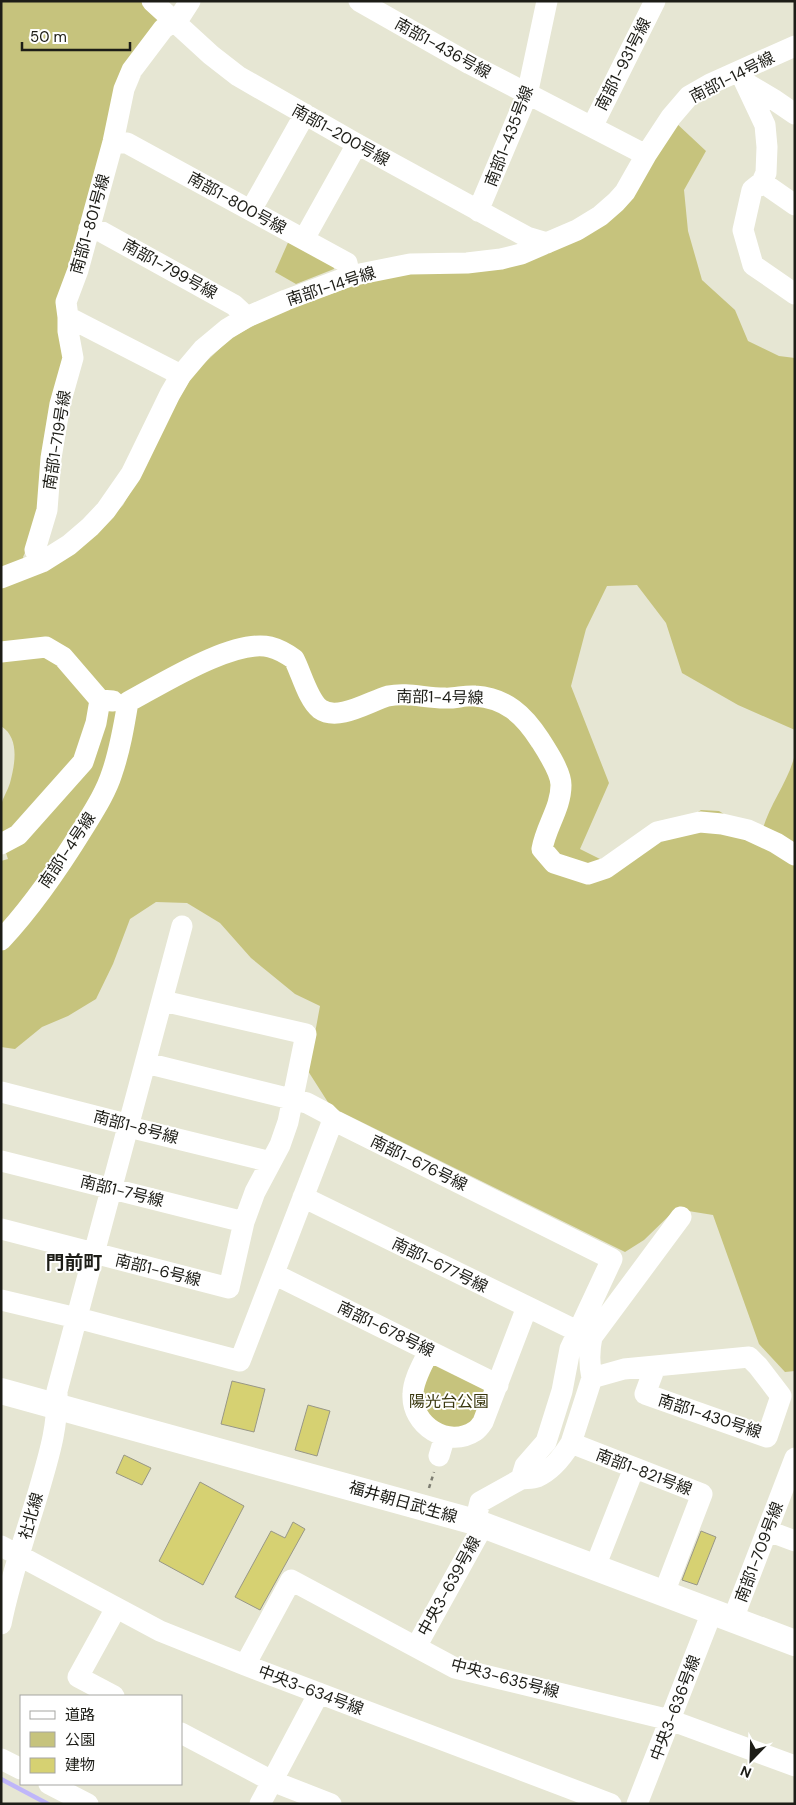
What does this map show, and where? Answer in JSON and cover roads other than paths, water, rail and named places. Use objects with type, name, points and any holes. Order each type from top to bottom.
[{"type":"main road","name":"福井朝日武生線","points":[[1,1391],[424,1507],[479,1524],[795,1643]]},
{"type":"street","name":"南部1-200号線","points":[[152,1],[173,22],[238,76],[527,237],[547,243]]},
{"type":"street","name":"南部1-801号線","points":[[68,317],[66,302],[78,270],[113,142],[124,89],[132,70],[163,29],[181,15],[190,1]]},
{"type":"street","name":"南部1-436号線","points":[[359,1],[527,95],[646,155]]},
{"type":"street","name":"南部1-435号線","points":[[478,210],[527,95],[547,1]]},
{"type":"street","name":"南部1-931号線","points":[[592,127],[655,1]]},
{"type":"street","name":"南部1-14号線","points":[[1,578],[42,562],[68,546],[90,528],[117,496],[131,474],[181,375],[209,344],[227,329],[247,317],[286,300],[350,276],[410,264],[467,263],[501,259],[521,254],[577,230],[600,216],[625,192],[671,117],[689,96],[710,84],[743,77],[795,46]]},
{"type":"street","points":[[743,77],[795,114]]},
{"type":"street","points":[[743,77],[765,125],[767,147],[766,173],[762,182],[752,190],[744,230],[754,264],[795,294]]},
{"type":"street","points":[[250,210],[305,114]]},
{"type":"street","name":"南部1-800号線","points":[[113,142],[127,143],[347,263],[350,276]]},
{"type":"street","points":[[309,230],[357,144]]},
{"type":"street","points":[[762,182],[795,205]]},
{"type":"street","name":"南部1-799号線","points":[[89,228],[102,232],[234,304],[247,317]]},
{"type":"street","points":[[68,317],[181,375]]},
{"type":"street","name":"南部1-719号線","points":[[42,562],[35,550],[47,510],[51,458],[60,404],[74,358],[68,331],[68,317]]},
{"type":"street","name":"南部1-4号線","points":[[1,940],[34,900],[73,845],[102,796],[114,766],[128,702],[232,650],[251,646],[270,647],[294,659],[311,698],[320,709],[329,713],[347,711],[388,696],[412,694],[447,698],[473,696],[494,699],[511,706],[532,727],[548,753],[561,782],[560,799],[544,838],[542,850],[554,863],[588,874],[606,868],[657,832],[700,822],[722,824],[748,830],[776,843],[795,855]]},
{"type":"street","points":[[1,652],[46,648],[64,657],[100,700],[128,702]]},
{"type":"street","points":[[1,844],[18,836],[82,762],[96,723],[100,700]]},
{"type":"street","name":"社北線","points":[[1,1624],[10,1551],[54,1438],[57,1392],[182,926]]},
{"type":"street","points":[[163,1000],[306,1034],[282,1137],[255,1192],[244,1222]]},
{"type":"street","points":[[1,1300],[240,1360],[332,1120],[326,1113],[307,1103],[146,1063]]},
{"type":"street","name":"南部1-8号線","points":[[1,1092],[271,1162]]},
{"type":"street","name":"南部1-676号線","points":[[332,1120],[612,1259],[570,1349],[562,1391],[546,1442],[525,1466],[521,1479]]},
{"type":"street","name":"南部1-7号線","points":[[1,1161],[244,1222]]},
{"type":"street","name":"南部1-677号線","points":[[303,1198],[577,1331]]},
{"type":"street","points":[[479,1524],[480,1502],[521,1479],[536,1478],[556,1464],[566,1452],[571,1443],[592,1378],[590,1347],[592,1337],[681,1217]]},
{"type":"street","name":"南部1-6号線","points":[[1,1229],[229,1288],[244,1222]]},
{"type":"street","name":"南部1-678号線","points":[[274,1274],[498,1384]]},
{"type":"street","points":[[429,1350],[415,1383],[413,1394],[414,1408],[419,1420],[436,1433],[445,1436],[453,1437],[475,1431],[483,1422],[527,1307]]},
{"type":"street","name":"南部1-430号線","points":[[592,1378],[624,1369],[749,1357],[788,1392],[766,1437],[645,1394],[655,1367]]},
{"type":"street","points":[[439,1456],[445,1436]]},
{"type":"street","name":"南部1-821号線","points":[[571,1443],[702,1494],[664,1593]]},
{"type":"street","name":"南部1-709号線","points":[[723,1615],[768,1531],[795,1458]]},
{"type":"street","points":[[596,1567],[634,1468]]},
{"type":"street","name":"中央3-639号線","points":[[416,1647],[479,1524]]},
{"type":"street","points":[[768,1531],[795,1541]]},
{"type":"street","name":"中央3-634号線","points":[[10,1551],[160,1631],[611,1804]]},
{"type":"street","name":"中央3-635号線","points":[[245,1665],[291,1580],[455,1668],[670,1720],[795,1766]]},
{"type":"street","points":[[112,1695],[78,1677],[116,1608]]},
{"type":"street","name":"中央3-636号線","points":[[637,1804],[670,1720],[723,1615]]},
{"type":"street","points":[[260,1804],[320,1693]]},
{"type":"street","points":[[182,1733],[272,1781],[331,1804]]},
{"type":"street","points":[[1,1759],[20,1768]]},
{"type":"street","points":[[51,1785],[88,1804]]},
{"type":"waterway","points":[[1,1779],[48,1804]]},
{"type":"district","name":"門前町","points":[[74,1262]]},
{"type":"park label","name":"陽光台公園","points":[[449,1401]]}]
